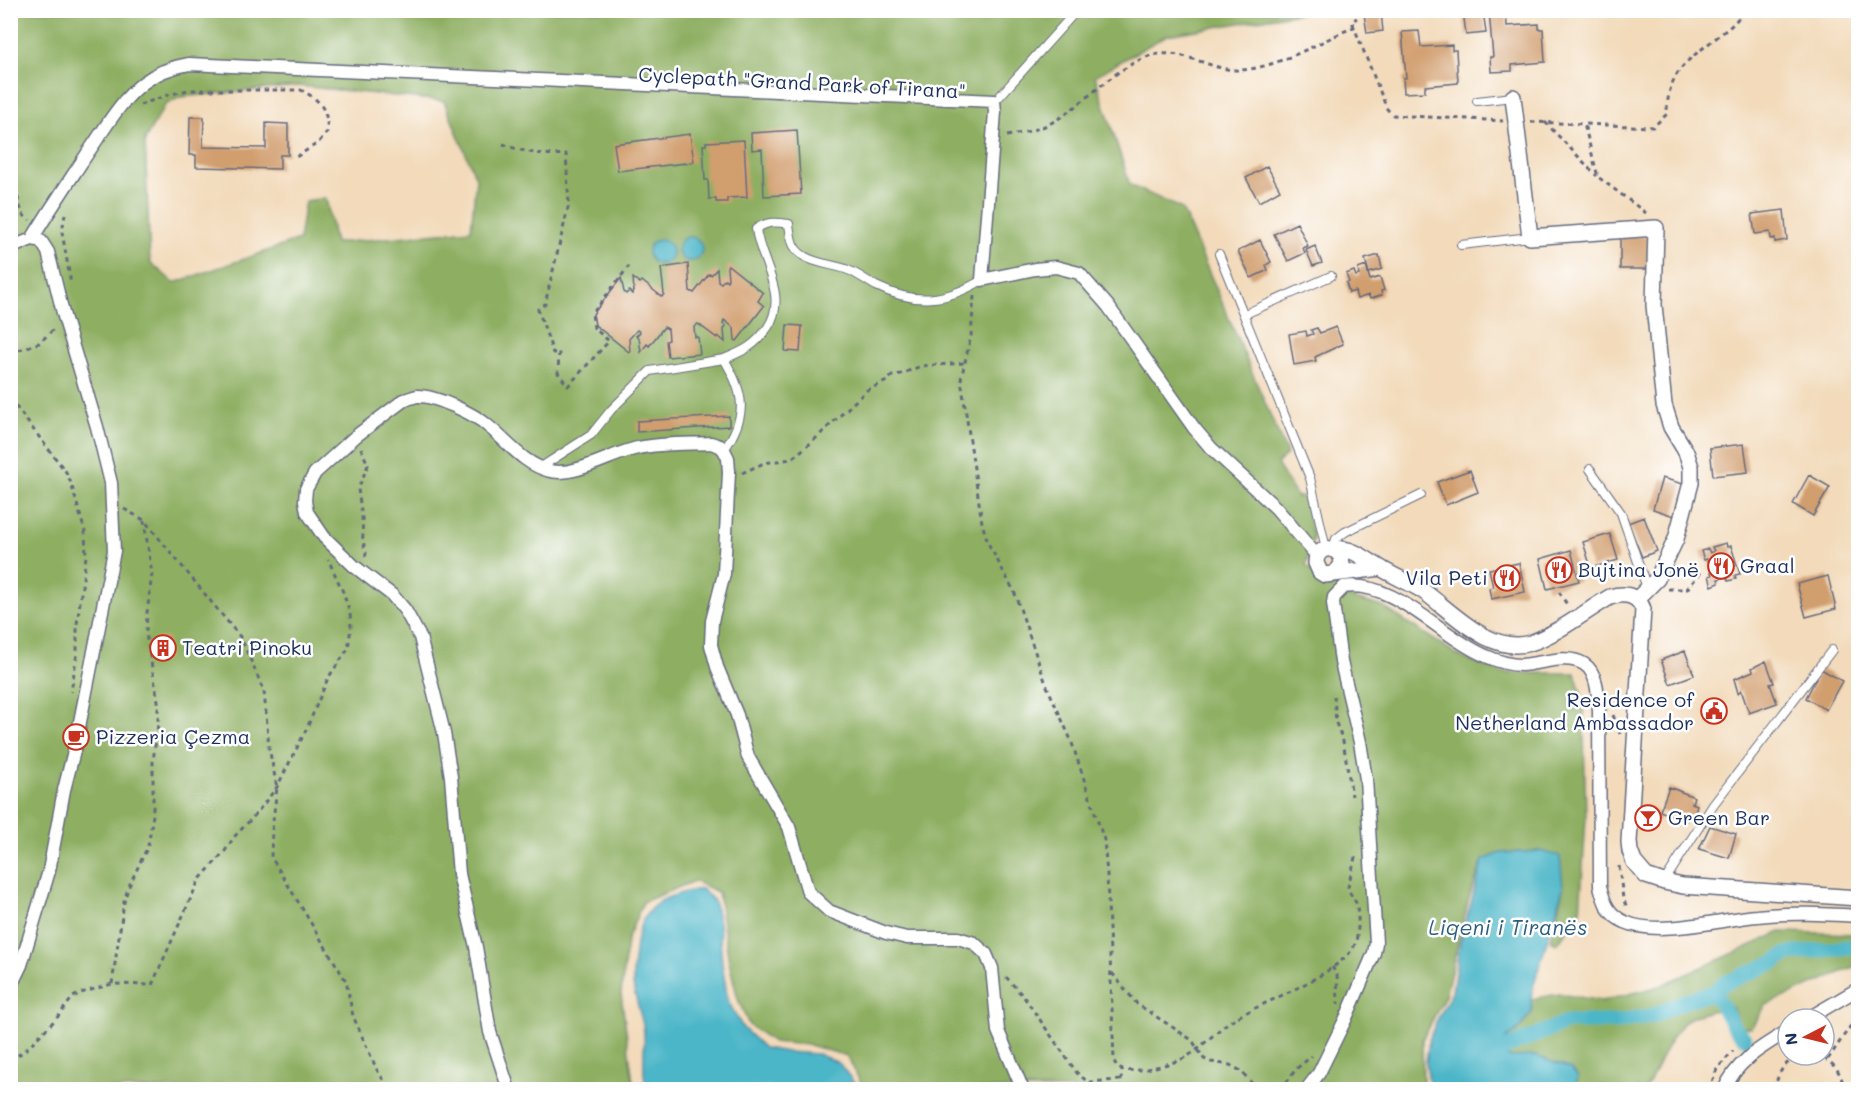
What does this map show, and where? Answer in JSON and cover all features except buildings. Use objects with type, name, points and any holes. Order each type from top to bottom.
[{"type":"street","points":[[32,239],[59,194],[118,109],[144,82],[172,67],[189,64],[997,98],[979,282],[1035,269],[1056,267],[1079,273],[1108,306],[1194,428],[1211,448],[1327,551],[1341,555],[1339,570],[1335,573]]},
{"type":"street","points":[[1513,97],[1530,237],[1656,228],[1654,305],[1664,405],[1671,427],[1686,452],[1691,467],[1691,483],[1671,551],[1657,579],[1641,602],[1643,609],[1629,842],[1634,862],[1646,876],[1683,886],[1858,898]]},
{"type":"street","points":[[10,248],[32,239],[41,241],[48,252],[111,483],[114,551],[75,747],[64,790],[50,871],[21,965],[10,988]]},
{"type":"street","points":[[509,1089],[490,1032],[476,946],[459,874],[451,777],[444,733],[420,637],[405,610],[392,595],[363,573],[324,537],[307,512],[305,501],[306,489],[315,472],[356,436],[404,400],[416,396],[430,398],[465,412],[487,425],[526,460],[551,471],[583,467],[638,448],[711,443],[724,450],[728,458],[729,487],[724,574],[712,621],[711,645],[717,667],[737,716],[748,757],[789,827],[796,847],[802,878],[808,892],[829,911],[886,933],[907,938],[958,938],[974,943],[986,954],[992,968],[998,1031],[1023,1089]]},
{"type":"street","points":[[1381,568],[1330,575],[1320,572],[1316,563],[1327,551],[1343,548],[1355,552],[1405,579],[1484,637],[1502,643],[1519,645],[1530,643],[1610,597],[1619,594],[1648,592]]},
{"type":"street","points":[[1306,1089],[1319,1073],[1346,1018],[1376,943],[1366,779],[1360,742],[1341,662],[1334,603],[1334,597],[1344,587],[1363,586],[1382,592],[1468,647],[1496,660],[1520,665],[1570,659],[1585,664],[1591,670],[1598,692],[1599,711],[1600,886],[1604,902],[1619,920],[1636,926],[1695,926],[1778,914],[1858,916]]},
{"type":"street","points":[[1827,1007],[1858,989]]},
{"type":"street","points":[[1724,1089],[1732,1074],[1746,1059],[1776,1039]]},
{"type":"lane","points":[[997,98],[1077,10]]},
{"type":"lane","points":[[1477,101],[1513,97]]},
{"type":"lane","points":[[541,467],[591,435],[611,410],[650,371],[724,359],[748,350],[770,324],[777,307],[773,284],[757,238],[756,228],[764,223],[789,224],[792,245],[799,253],[814,261],[848,270],[902,296],[933,300],[951,296],[979,282]]},
{"type":"lane","points":[[1461,245],[1530,237]]},
{"type":"lane","points":[[1219,254],[1310,478],[1327,551]]},
{"type":"lane","points":[[1245,314],[1331,276]]},
{"type":"lane","points":[[724,359],[737,385],[742,409],[733,436],[724,450]]},
{"type":"lane","points":[[1590,469],[1621,513],[1648,592]]},
{"type":"lane","points":[[1327,551],[1336,539],[1346,532],[1422,495]]},
{"type":"lane","points":[[1671,551],[1684,542]]},
{"type":"lane","points":[[1664,882],[1713,806],[1832,650]]},
{"type":"path","points":[[1357,18],[1352,21],[1354,27],[1387,109],[1393,115],[1653,127],[1666,114],[1667,98],[1676,72],[1737,22],[1743,10]]},
{"type":"path","points":[[993,138],[1021,133],[1050,123],[1126,67],[1150,56],[1178,55],[1238,70],[1282,61],[1354,27]]},
{"type":"path","points":[[118,109],[129,109],[188,90],[302,90],[317,99],[326,111],[327,132],[318,143],[293,159]]},
{"type":"path","points":[[1544,121],[1598,177],[1651,217],[1656,228]]},
{"type":"path","points":[[1584,124],[1598,177]]},
{"type":"path","points":[[503,144],[539,154],[566,154],[569,204],[545,304],[538,309],[553,353],[559,352],[558,373],[568,386],[609,341],[594,328],[592,314],[630,266]]},
{"type":"path","points":[[10,163],[14,166],[14,183],[22,214],[39,227]]},
{"type":"path","points":[[66,211],[62,232],[71,280],[70,290]]},
{"type":"path","points":[[979,282],[971,336],[961,379],[984,533],[1014,591],[1046,684],[1083,771],[1104,840],[1114,1061],[1117,1067],[1122,1070],[1144,1069],[1187,1057],[1217,1030],[1235,1018],[1293,990],[1332,967],[1351,951],[1358,927],[1356,904],[1348,887],[1356,844]]},
{"type":"path","points":[[10,353],[39,343],[54,329],[63,313]]},
{"type":"path","points":[[729,487],[737,475],[759,465],[791,459],[867,390],[887,381],[892,376],[925,366],[965,363]]},
{"type":"path","points":[[10,399],[66,472],[85,532],[85,571],[77,624],[77,652],[71,699]]},
{"type":"path","points":[[356,436],[368,465],[357,489],[366,553],[363,573]]},
{"type":"path","points":[[112,502],[144,520],[241,638],[264,691],[269,748],[278,787],[271,857],[346,981],[353,1017],[377,1070],[390,1089]]},
{"type":"path","points":[[112,984],[124,902],[128,888],[148,846],[153,815],[153,761],[158,724],[158,701],[146,634],[152,574],[144,520]]},
{"type":"path","points":[[10,1060],[23,1052],[56,1019],[73,997],[112,984],[152,985],[199,879],[278,787],[328,678],[344,657],[350,641],[350,613],[327,558],[324,537]]},
{"type":"path","points":[[1648,592],[1687,589],[1702,571]]},
{"type":"path","points":[[1559,592],[1575,618]]},
{"type":"path","points":[[1334,692],[1334,710],[1343,741],[1353,799]]},
{"type":"path","points":[[1612,710],[1620,736]]},
{"type":"path","points":[[1619,858],[1623,899],[1636,926]]},
{"type":"path","points":[[1332,967],[1337,975],[1339,1007],[1346,1018]]},
{"type":"path","points":[[992,968],[1003,974],[1024,996],[1077,1073],[1088,1082],[1120,1080]]},
{"type":"path","points":[[1111,972],[1133,1000],[1146,1011],[1184,1033],[1204,1059],[1230,1065],[1241,1071],[1258,1089]]},
{"type":"path","points":[[1836,1047],[1858,1015]]},
{"type":"path","points":[[1281,1089],[1296,1069],[1314,1053]]},
{"type":"path","points":[[1775,1089],[1776,1079],[1783,1067]]},
{"type":"path","points":[[1836,1067],[1842,1076],[1844,1089]]},
{"type":"path","points":[[1120,1089],[1122,1070]]},
{"type":"green space","points":[[10,11],[1311,11],[1167,35],[1095,76],[1130,185],[1182,209],[1287,454],[1277,464],[1297,497],[1304,496],[1313,538],[1306,566],[1351,598],[1383,607],[1461,657],[1502,673],[1575,673],[1583,699],[1586,818],[1580,913],[1557,944],[1551,941],[1563,888],[1540,851],[1501,853],[1483,860],[1469,898],[1445,996],[1422,1040],[1423,1089],[864,1089],[847,1056],[809,1045],[773,1042],[749,1025],[738,999],[729,962],[718,892],[694,881],[643,902],[627,940],[621,994],[634,1089],[11,1089]],"holes":[[[299,86],[444,101],[476,178],[471,230],[335,243],[326,198],[305,201],[299,240],[174,283],[150,262],[145,140],[165,105],[180,97]]]},
{"type":"green space","points":[[1781,932],[1858,934],[1858,965],[1766,1005],[1751,1028],[1740,1026],[1732,1007],[1696,1015],[1687,1020],[1674,1035],[1646,1089],[1569,1089],[1576,1085],[1571,1069],[1522,1057],[1509,1057],[1503,1053],[1502,1046],[1506,1039],[1518,1030],[1532,1012],[1531,999],[1559,994],[1603,1001],[1660,986]]},
{"type":"water","points":[[690,237],[699,240],[702,249],[699,258],[690,261],[681,258],[678,249],[681,240]]},
{"type":"water","points":[[660,240],[669,243],[672,252],[669,261],[660,264],[651,261],[648,252],[651,243]]},
{"type":"water","name":"Liqeni i Tiranës","points":[[1540,851],[1560,856],[1563,888],[1533,987],[1532,1012],[1518,1030],[1506,1039],[1502,1046],[1503,1053],[1509,1057],[1536,1056],[1571,1069],[1578,1077],[1576,1085],[1569,1090],[1430,1089],[1426,1062],[1429,1040],[1452,992],[1460,943],[1483,860],[1501,853]]},
{"type":"water","points":[[702,889],[714,901],[719,923],[728,1001],[743,1028],[764,1048],[818,1054],[839,1063],[859,1089],[647,1089],[644,1074],[643,1025],[633,984],[637,936],[641,924],[654,906],[674,895]]},
{"type":"waterway","points":[[1503,1049],[1567,1022],[1616,1022],[1655,1015],[1687,1000],[1712,993],[1725,983],[1775,962],[1787,954],[1858,946]]},
{"type":"waterway","points":[[1710,993],[1720,1002],[1733,1026],[1744,1038]]},
{"type":"place","name":"Graal","points":[[1721,566]]},
{"type":"place","name":"Bujtina Jonë","points":[[1559,570]]},
{"type":"place","name":"Vila Peti","points":[[1507,578]]},
{"type":"place","name":"Teatri Pinoku","points":[[163,648]]},
{"type":"place","name":"Residence of Netherland Ambassador","points":[[1714,711]]},
{"type":"place","name":"Pizzeria Çezma","points":[[76,737]]},
{"type":"place","name":"Green Bar","points":[[1648,818]]}]
